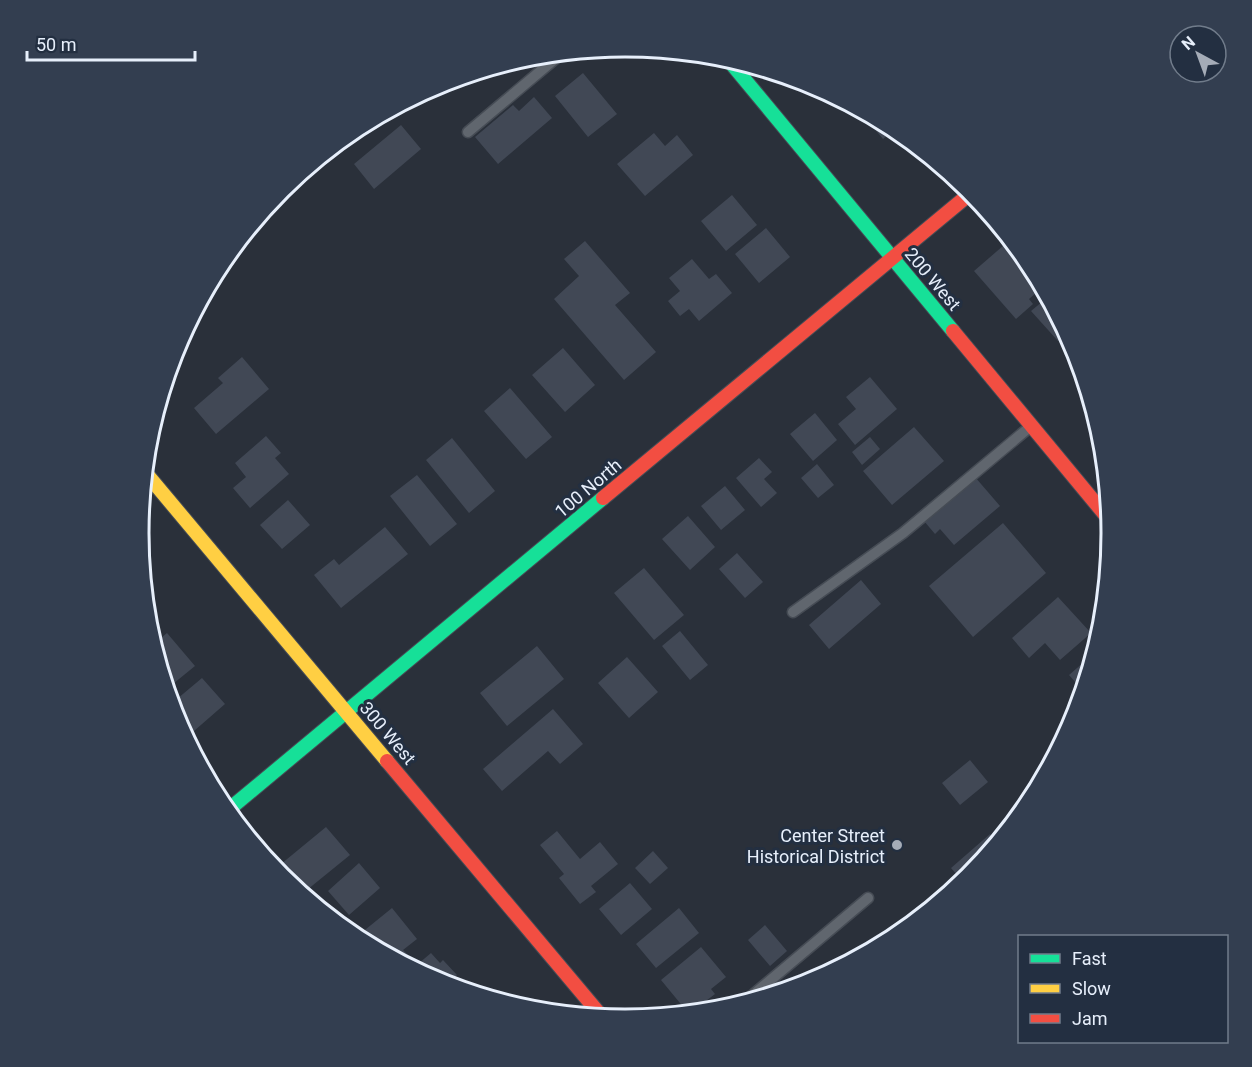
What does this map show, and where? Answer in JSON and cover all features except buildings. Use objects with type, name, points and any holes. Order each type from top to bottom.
[{"type":"street","name":"200 West","points":[[737,70],[1101,510]]},
{"type":"street","name":"100 North","points":[[235,805],[964,198]]},
{"type":"street","name":"300 West","points":[[153,482],[595,1009]]},
{"type":"lane","points":[[468,132],[550,63]]},
{"type":"lane","points":[[793,612],[903,533],[1031,425]]},
{"type":"lane","points":[[757,992],[868,898]]},
{"type":"traffic: fast","points":[[737,70],[953,331]]},
{"type":"traffic: fast","points":[[235,805],[603,498]]},
{"type":"traffic: slow","points":[[153,482],[387,761]]},
{"type":"traffic: jam","points":[[603,498],[964,198]]},
{"type":"traffic: jam","points":[[953,331],[1101,510]]},
{"type":"traffic: jam","points":[[387,761],[595,1009]]},
{"type":"place","name":"Center Street Historical District","points":[[897,845]]}]
